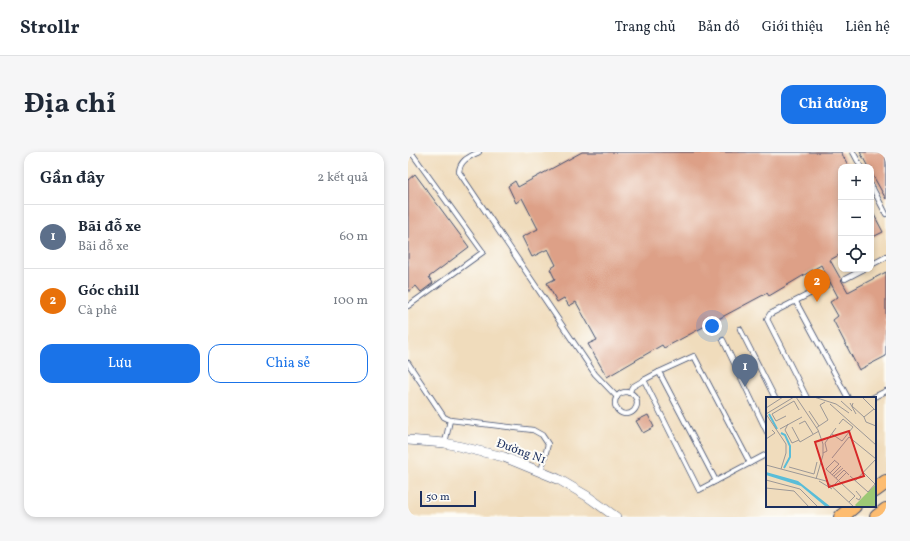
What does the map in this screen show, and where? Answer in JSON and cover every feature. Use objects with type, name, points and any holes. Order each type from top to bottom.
[{"type":"main road","points":[[833,517],[844,507]]},
{"type":"main road","points":[[841,517],[853,507]]},
{"type":"main road","points":[[877,517],[886,510]]},
{"type":"street","name":"Đường N1","points":[[408,440],[445,443],[504,457],[558,479],[587,496],[616,517]]},
{"type":"lane","points":[[408,306],[483,252],[410,152]]},
{"type":"lane","points":[[479,152],[464,160],[459,172],[596,374],[617,397]]},
{"type":"lane","points":[[853,152],[859,164]]},
{"type":"lane","points":[[874,191],[886,214]]},
{"type":"lane","points":[[874,263],[886,257]]},
{"type":"lane","points":[[845,279],[858,272]]},
{"type":"lane","points":[[806,397],[767,320],[770,314],[827,285]]},
{"type":"lane","points":[[796,302],[847,397]]},
{"type":"lane","points":[[740,329],[774,397]]},
{"type":"lane","points":[[723,340],[766,430]]},
{"type":"lane","points":[[629,393],[632,387],[644,380],[694,356],[750,463]]},
{"type":"lane","points":[[408,364],[444,417],[450,420],[533,430],[542,435],[548,444],[540,472]]},
{"type":"lane","points":[[659,372],[716,481]]},
{"type":"lane","points":[[644,380],[699,490],[766,455]]},
{"type":"lane","points":[[874,397],[886,391]]},
{"type":"lane","points":[[622,393],[629,393],[634,397],[636,403],[634,410],[629,414],[622,414],[617,410],[615,404],[617,397],[622,393]]},
{"type":"lane","points":[[445,443],[450,420]]},
{"type":"building","points":[[582,152],[841,152],[847,164],[838,164],[838,256],[830,260],[848,292],[886,272],[886,356],[859,370],[833,320],[838,316],[830,302],[838,297],[821,265],[769,296],[767,293],[664,348],[662,345],[607,377],[588,344],[597,340],[576,302],[569,306],[564,298],[557,302],[547,283],[555,279],[550,269],[556,265],[548,249],[532,257],[522,237],[538,229],[522,198],[516,203],[508,186],[515,181],[518,187]]},
{"type":"building","points":[[860,152],[886,152],[886,199],[874,177],[874,164],[866,164]]},
{"type":"building","points":[[415,174],[469,247],[429,277],[433,283],[421,292],[416,286],[408,292],[408,180]]},
{"type":"building","points":[[874,215],[883,232],[874,236]]},
{"type":"building","points":[[648,415],[654,427],[643,433],[636,421]]},
{"type":"place","name":"Góc chill","points":[[817,302]]},
{"type":"place","name":"Bãi đỗ xe","points":[[745,387]]}]
